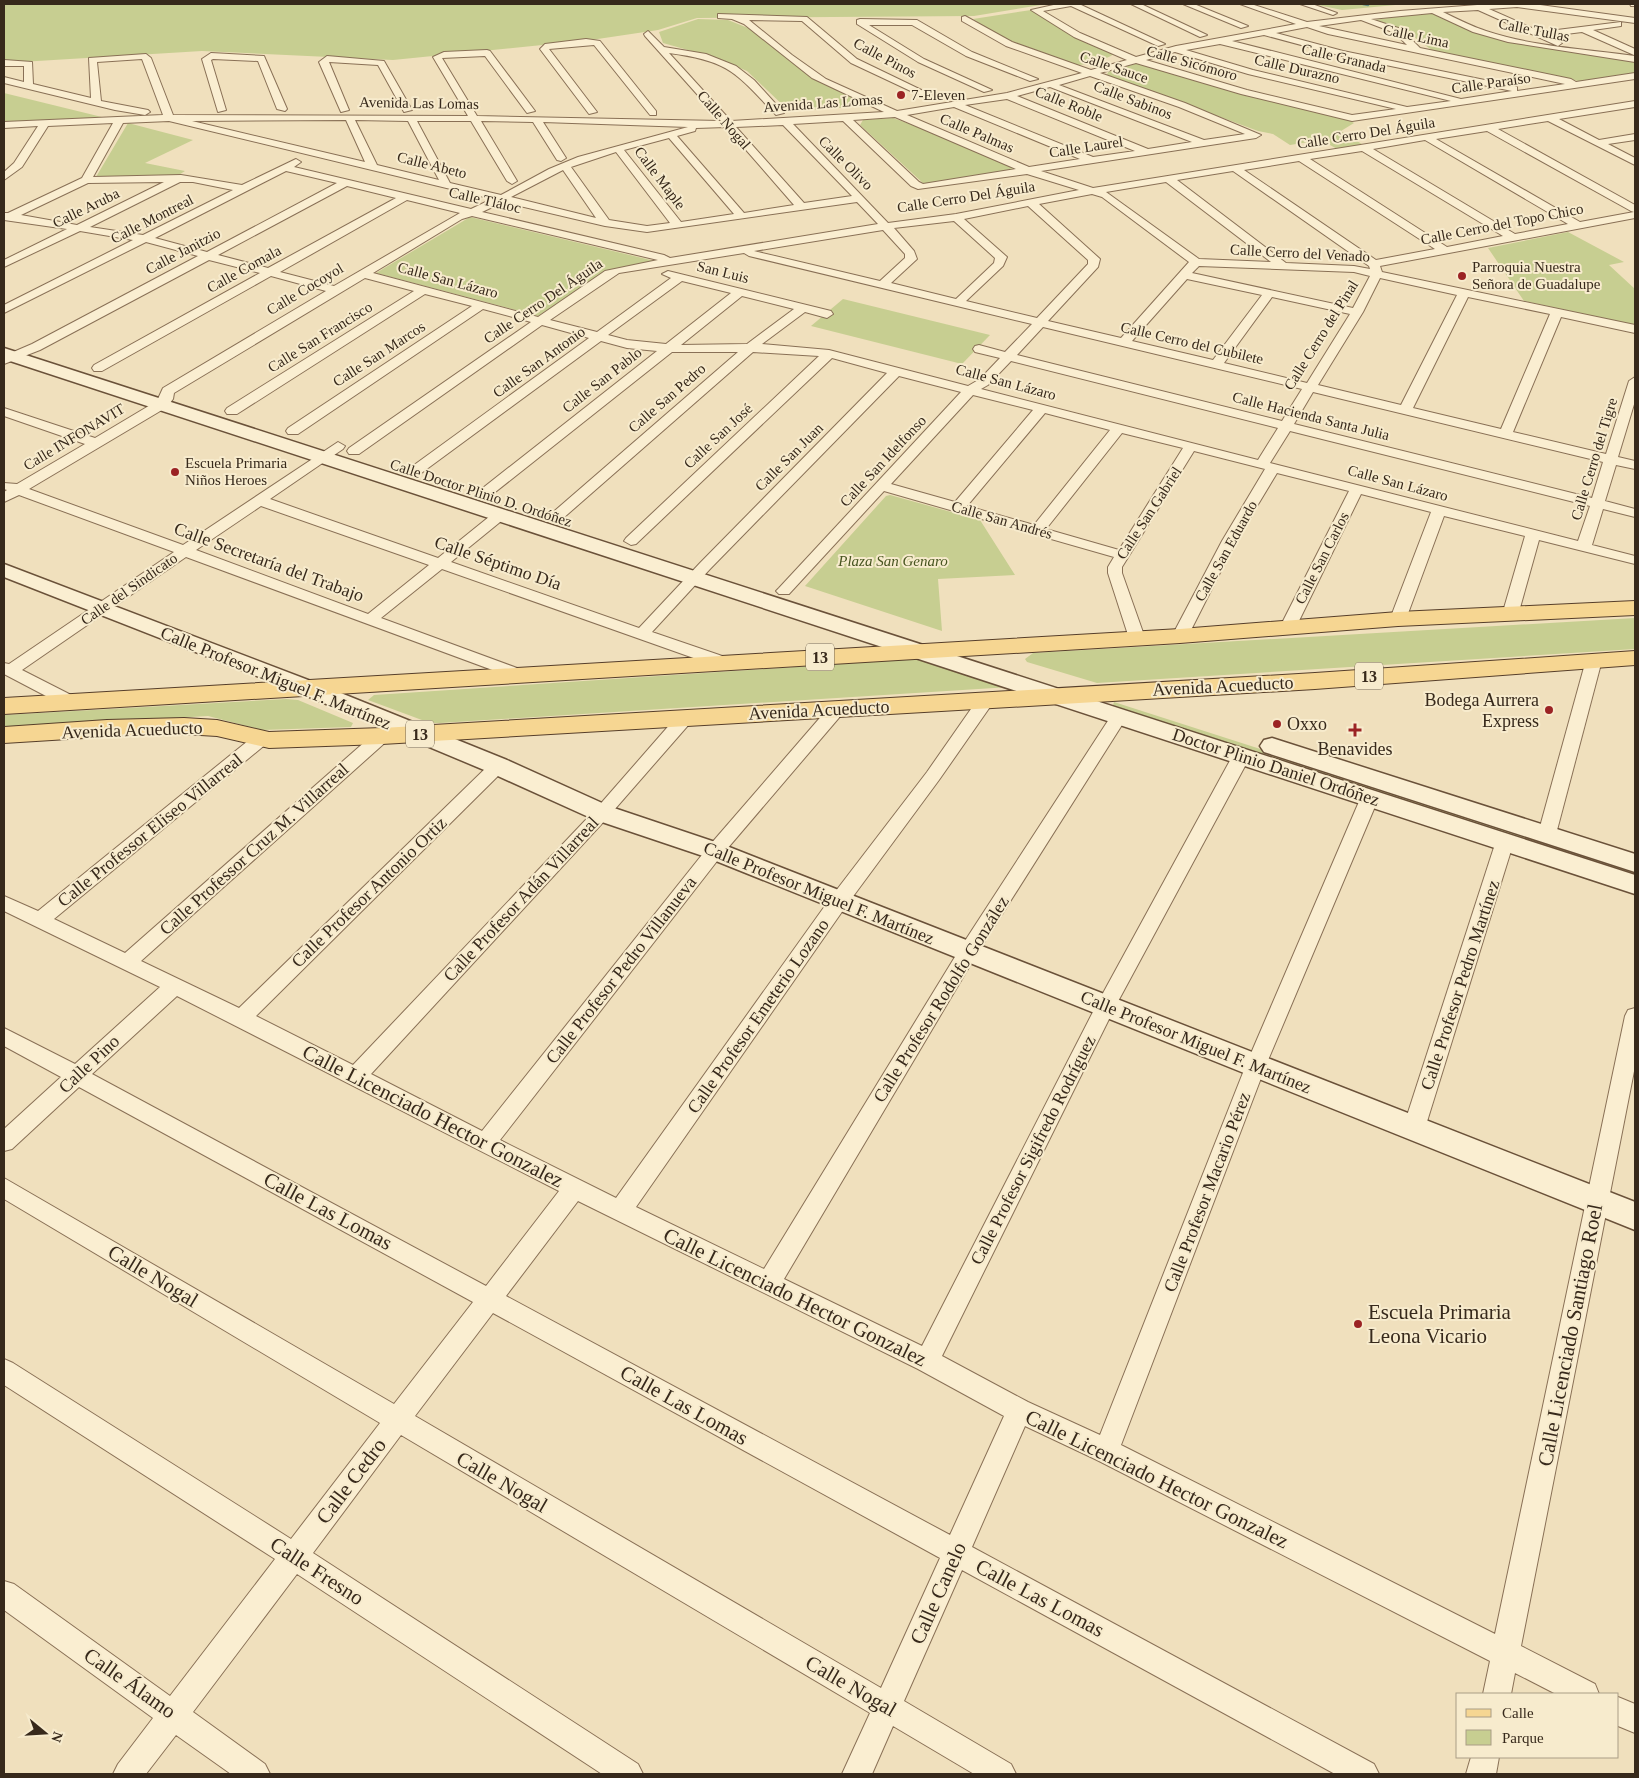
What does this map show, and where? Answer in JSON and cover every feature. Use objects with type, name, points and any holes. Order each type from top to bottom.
[{"type":"main road","name":"Avenida Acueducto","points":[[4,706],[1180,636],[1398,619],[1635,608]]},
{"type":"main road","name":"Avenida Acueducto","points":[[4,735],[157,726],[197,726],[213,727],[260,740],[382,736],[1061,696],[1635,658]]},
{"type":"street","name":"Calle Sicómoro","points":[[1072,4],[1035,10],[1076,35],[1136,60],[1244,92],[1352,118]]},
{"type":"street","points":[[1072,4],[1161,44]]},
{"type":"street","points":[[1135,4],[1204,35]]},
{"type":"street","points":[[1187,4],[1244,26]]},
{"type":"street","name":"Calle Lima","points":[[1244,4],[1287,20],[1417,50],[1585,84]]},
{"type":"street","points":[[1304,4],[1333,13]]},
{"type":"street","name":"Avenida Las Lomas","points":[[1014,83],[1161,44],[1244,26],[1333,13],[1420,4],[1431,7]]},
{"type":"street","name":"Avenida Las Lomas","points":[[625,117],[653,113],[667,118],[704,125],[784,122],[892,114],[1008,96],[1176,49],[1217,40],[1305,24],[1431,7],[1479,7],[1517,4],[1632,22],[1635,27]]},
{"type":"street","name":"Calle Tullas","points":[[1431,7],[1489,35],[1575,52],[1635,59]]},
{"type":"street","points":[[1479,7],[1575,52]]},
{"type":"street","points":[[721,16],[735,17]]},
{"type":"street","name":"Calle Pinos","points":[[735,17],[801,18],[854,61],[935,99]]},
{"type":"street","name":"Calle Palmas","points":[[735,17],[755,26],[766,38],[810,74],[874,106],[1029,171],[1116,201],[1196,262]]},
{"type":"street","points":[[1356,18],[1398,31],[1417,50]]},
{"type":"street","name":"Calle Sauce","points":[[965,19],[1009,44],[1182,105],[1256,135]]},
{"type":"street","name":"Avenida Las Lomas","points":[[752,113],[779,113],[874,106],[935,99],[992,89],[945,73],[901,51],[860,22],[864,21],[916,22],[941,40],[969,54],[1032,79]]},
{"type":"street","points":[[1540,35],[1632,22]]},
{"type":"street","points":[[1583,29],[1635,53]]},
{"type":"street","points":[[1262,32],[1335,51],[1530,93]]},
{"type":"street","name":"Calle Nogal","points":[[648,34],[713,113],[726,123],[801,206]]},
{"type":"street","name":"Calle Granada","points":[[1217,40],[1464,101]]},
{"type":"street","points":[[610,134],[594,116],[544,49],[552,45],[586,42],[596,44],[653,113]]},
{"type":"street","points":[[661,49],[694,55],[730,67],[741,73],[779,113]]},
{"type":"street","name":"Calle Durazno","points":[[1176,49],[1251,72],[1413,110]]},
{"type":"street","points":[[512,180],[437,57],[487,53],[533,115],[605,223]]},
{"type":"street","points":[[96,101],[91,62],[94,59],[143,56],[147,58],[168,115]]},
{"type":"street","points":[[221,110],[207,57],[261,58],[288,122],[295,150]]},
{"type":"street","points":[[372,166],[323,62],[331,58],[381,63],[446,184]]},
{"type":"street","points":[[4,63],[27,63],[30,65],[28,86]]},
{"type":"street","name":"Calle Paraíso","points":[[1352,118],[1635,76]]},
{"type":"street","name":"Calle Abeto","points":[[4,80],[134,110],[168,115],[295,150],[372,166],[605,223],[647,228],[678,226],[860,198]]},
{"type":"street","name":"Calle Sabinos","points":[[1052,84],[1204,143]]},
{"type":"street","name":"Calle Roble","points":[[1008,96],[1147,152]]},
{"type":"street","name":"Calle Cerro Del Águila","points":[[338,451],[539,321],[609,272],[636,266],[742,251],[887,226],[956,217],[1091,191],[1170,180],[1635,104]]},
{"type":"street","points":[[956,105],[1093,161]]},
{"type":"street","name":"Avenida Las Lomas","points":[[4,126],[119,121],[221,110],[288,122]]},
{"type":"street","points":[[713,113],[735,113]]},
{"type":"street","name":"Avenida Las Lomas","points":[[168,115],[288,122],[347,114],[470,114],[667,118]]},
{"type":"street","name":"Calle Laurel","points":[[845,117],[919,186],[1029,171],[1256,135]]},
{"type":"street","points":[[460,214],[487,194],[512,180],[642,134],[667,118]]},
{"type":"street","points":[[1550,118],[1635,162]]},
{"type":"street","points":[[86,180],[119,121]]},
{"type":"street","name":"Calle Olivo","points":[[784,122],[887,226],[911,256],[882,285]]},
{"type":"street","points":[[4,177],[18,165],[44,124]]},
{"type":"street","points":[[590,152],[618,148],[704,125]]},
{"type":"street","points":[[1490,128],[1635,209]]},
{"type":"street","points":[[671,135],[741,216]]},
{"type":"street","points":[[1597,143],[1635,137]]},
{"type":"street","points":[[1428,138],[1577,225]]},
{"type":"street","name":"Calle Maple","points":[[618,148],[678,226]]},
{"type":"street","points":[[1365,148],[1512,237]]},
{"type":"street","name":"Calle Montreal","points":[[4,310],[313,154]]},
{"type":"street","points":[[1301,158],[1444,250]]},
{"type":"street","points":[[474,213],[563,161]]},
{"type":"street","name":"Calle Tláloc","points":[[285,168],[406,197],[460,214]]},
{"type":"street","name":"Calle Cerro del Pinal","points":[[1236,169],[1376,269],[1357,312],[1284,426],[1267,465]]},
{"type":"street","points":[[5,218],[86,180],[181,178],[245,189]]},
{"type":"street","name":"Calle Aruba","points":[[4,264],[181,178]]},
{"type":"street","points":[[1170,180],[1283,266]]},
{"type":"street","name":"Calle Janitzio","points":[[36,347],[206,255],[345,183]]},
{"type":"street","name":"Calle Comala","points":[[98,368],[406,197]]},
{"type":"street","name":"Calle San Idelfonso","points":[[784,591],[971,389],[984,382],[1094,265],[1094,259],[1030,202]]},
{"type":"street","name":"Calle Tláloc","points":[[474,213],[679,261]]},
{"type":"street","name":"Calle Cocoyol","points":[[165,397],[460,214],[474,213]]},
{"type":"street","name":"Calle Cerro del Topo Chico","points":[[1376,269],[1444,250],[1635,214]]},
{"type":"street","points":[[956,217],[1001,257],[998,264],[958,303]]},
{"type":"street","points":[[5,218],[146,239],[335,290]]},
{"type":"street","name":"Calle Cerro del Cubilete","points":[[742,251],[1635,465]]},
{"type":"street","points":[[1123,343],[1196,262]]},
{"type":"street","name":"Calle Cerro del Venado","points":[[1196,262],[1376,269],[1464,293],[1635,329]]},
{"type":"street","name":"San Luis","points":[[636,266],[803,308]]},
{"type":"street","name":"Calle San Lázaro","points":[[362,274],[640,347],[809,350],[828,354],[1635,560]]},
{"type":"street","points":[[1184,275],[1357,312]]},
{"type":"street","name":"Calle San Antonio","points":[[415,471],[680,277]]},
{"type":"street","name":"Calle San Francisco","points":[[236,418],[424,290]]},
{"type":"street","name":"Calle San Pablo","points":[[484,494],[740,292]]},
{"type":"street","points":[[1405,411],[1464,293]]},
{"type":"street","points":[[1216,365],[1269,294]]},
{"type":"street","name":"Calle San Marcos","points":[[293,431],[482,305]]},
{"type":"street","points":[[803,308],[826,314]]},
{"type":"street","name":"Calle San Pedro","points":[[556,517],[751,348],[803,308]]},
{"type":"street","points":[[1505,435],[1557,312]]},
{"type":"street","name":"Calle Doctor Plinio D. Ordóñez","points":[[4,337],[98,368],[165,397]]},
{"type":"street","points":[[6,356],[36,347]]},
{"type":"street","name":"Calle Hacienda Santa Julia","points":[[979,350],[1635,513]]},
{"type":"street","name":"Calle San José","points":[[631,541],[828,354]]},
{"type":"street","name":"Calle Doctor Plinio D. Ordóñez","points":[[6,356],[165,397],[338,451],[415,471],[631,541],[700,572],[917,651]]},
{"type":"street","name":"Calle San Juan","points":[[643,633],[896,371]]},
{"type":"street","name":"Calle Cerro del Tigre","points":[[1584,547],[1612,460],[1630,416],[1635,381]]},
{"type":"street","name":"Calle INFONAVIT","points":[[4,498],[11,487],[95,443],[165,397]]},
{"type":"street","points":[[958,508],[1042,408]]},
{"type":"street","points":[[4,412],[95,443]]},
{"type":"street","name":"Calle Doctor Plinio D. Ordóñez","points":[[236,418],[293,431],[338,451],[500,515],[700,572],[784,591],[959,649]]},
{"type":"street","points":[[1037,531],[1119,428]]},
{"type":"street","name":"Calle San Gabriel","points":[[1137,638],[1115,573],[1121,555],[1191,446]]},
{"type":"street","name":"Calle del Sindicato","points":[[7,670],[258,500],[338,451]]},
{"type":"street","name":"Calle San Eduardo","points":[[1180,636],[1267,465]]},
{"type":"street","name":"Calle San Andrés","points":[[882,486],[1121,555]]},
{"type":"street","name":"Calle Secretaría del Trabajo","points":[[11,487],[522,676]]},
{"type":"street","name":"Calle San Carlos","points":[[1288,627],[1357,489]]},
{"type":"street","name":"Calle Séptimo Día","points":[[258,500],[725,663]]},
{"type":"street","points":[[1398,619],[1439,511]]},
{"type":"street","points":[[370,620],[500,515]]},
{"type":"street","points":[[1510,615],[1533,534]]},
{"type":"street","name":"Calle Profesor Miguel F. Martínez","points":[[4,570],[308,688],[416,734],[498,766],[602,813],[714,851],[1598,1199],[1635,1216]]},
{"type":"street","name":"Doctor Plinio Daniel Ordóñez","points":[[959,649],[1103,693],[1635,863]]},
{"type":"street","name":"Doctor Plinio Daniel Ordóñez","points":[[917,651],[1061,696],[1119,717],[1242,755],[1635,885]]},
{"type":"street","points":[[1547,834],[1594,660]]},
{"type":"street","points":[[7,670],[71,702]]},
{"type":"street","name":"Calle Profesor Emeterio Lozano","points":[[620,1211],[839,901],[933,776],[986,700]]},
{"type":"street","name":"Calle Profesor Pedro Villanueva","points":[[485,1143],[714,851],[837,709]]},
{"type":"street","name":"Calle Profesor Rodolfo González","points":[[768,1284],[968,952],[1119,717]]},
{"type":"street","name":"Calle Profesor Adán Villarreal","points":[[355,1076],[602,813],[685,718]]},
{"type":"street","name":"Calle Professor Cruz M. Villarreal","points":[[126,963],[382,736]]},
{"type":"street","name":"Calle Professor Eliseo Villarreal","points":[[40,920],[260,740]]},
{"type":"street","name":"Calle Profesor Sigifredo Rodríguez","points":[[927,1361],[1106,1006],[1242,755]]},
{"type":"street","name":"Calle Profesor Antonio Ortiz","points":[[240,1018],[498,766]]},
{"type":"street","name":"Calle Profesor Macario Pérez","points":[[1106,1451],[1256,1065],[1370,797]]},
{"type":"street","name":"Calle Profesor Pedro Martínez","points":[[1414,1128],[1505,842]]},
{"type":"street","name":"Calle Licenciado Hector Gonzalez","points":[[4,903],[240,1018],[620,1211],[927,1361],[1019,1411],[1106,1451],[1583,1693]]},
{"type":"street","name":"Calle Pino","points":[[4,1142],[174,986]]},
{"type":"street","name":"Calle Licenciado Santiago Roel","points":[[1498,1693],[1635,1016]]},
{"type":"street","name":"Calle Las Lomas","points":[[4,1036],[1364,1774]]},
{"type":"street","name":"Calle Nogal","points":[[4,1188],[1001,1774]]},
{"type":"street","name":"Calle Cedro","points":[[128,1774],[574,1188]]},
{"type":"street","name":"Calle Fresno","points":[[4,1372],[294,1556],[628,1774]]},
{"type":"street","name":"Calle Canelo","points":[[857,1774],[1019,1411]]},
{"type":"street","name":"Calle Álamo","points":[[4,1594],[174,1714],[255,1774]]},
{"type":"street","points":[[1619,1711],[1635,1719]]},
{"type":"street","points":[[1481,1774],[1485,1758]]},
{"type":"green space","points":[[4,4],[1047,4],[974,16],[697,18],[658,30],[591,40],[393,60],[202,51],[4,63]]},
{"type":"green space","points":[[1313,4],[1406,4],[1342,10]]},
{"type":"green space","points":[[1031,10],[1114,54],[1085,64],[1066,63],[1023,47],[973,19]]},
{"type":"green space","points":[[1429,12],[1436,13],[1493,37],[1525,45],[1635,61],[1635,74],[1583,82],[1433,51],[1406,31],[1374,20]]},
{"type":"green space","points":[[698,19],[728,20],[753,30],[815,79],[863,103],[852,107],[799,111],[788,110],[747,71],[716,58],[663,43],[659,32]]},
{"type":"green space","points":[[1138,63],[1205,84],[1345,118],[1354,123],[1341,131],[1365,146],[1339,150],[1321,140],[1290,145],[1273,134],[1258,131],[1107,75],[1108,72]]},
{"type":"green space","points":[[4,93],[110,119],[4,123]]},
{"type":"green space","points":[[893,118],[960,142],[1022,169],[932,185],[924,184],[860,125],[863,120]]},
{"type":"green space","points":[[128,123],[193,140],[145,163],[185,171],[177,176],[96,177]]},
{"type":"green space","points":[[470,217],[655,261],[608,270],[538,316],[376,273]]},
{"type":"green space","points":[[1568,232],[1624,262],[1609,265],[1635,289],[1635,325],[1524,301],[1488,248]]},
{"type":"green space","points":[[843,299],[990,335],[962,364],[811,326]]},
{"type":"green space","name":"Plaza San Genaro","points":[[890,495],[980,520],[1015,575],[938,579],[942,631],[805,586],[886,496]]},
{"type":"green space","points":[[1635,618],[1635,649],[1097,683],[1027,662],[1025,659],[1033,653]]},
{"type":"green space","points":[[922,659],[1010,687],[440,723],[430,723],[368,700],[374,695]]},
{"type":"green space","points":[[286,699],[298,700],[353,723],[351,727],[262,730],[208,716],[4,728],[4,715]]},
{"type":"green space","points":[[1114,702],[1635,869],[1635,877],[1116,707],[1113,705]]},
{"type":"waterway","points":[[1363,4],[1368,5]]},
{"type":"place","name":"7-Eleven","points":[[901,95]]},
{"type":"place","name":"Parroquia Nuestra Señora de Guadalupe","points":[[1462,276]]},
{"type":"place","name":"Escuela Primaria Niños Heroes","points":[[175,472]]},
{"type":"place","name":"Bodega Aurrera Express","points":[[1549,710]]},
{"type":"place","name":"Oxxo","points":[[1277,724]]},
{"type":"place","name":"Benavides","points":[[1355,730]]},
{"type":"place","name":"Escuela Primaria Leona Vicario","points":[[1358,1324]]}]
